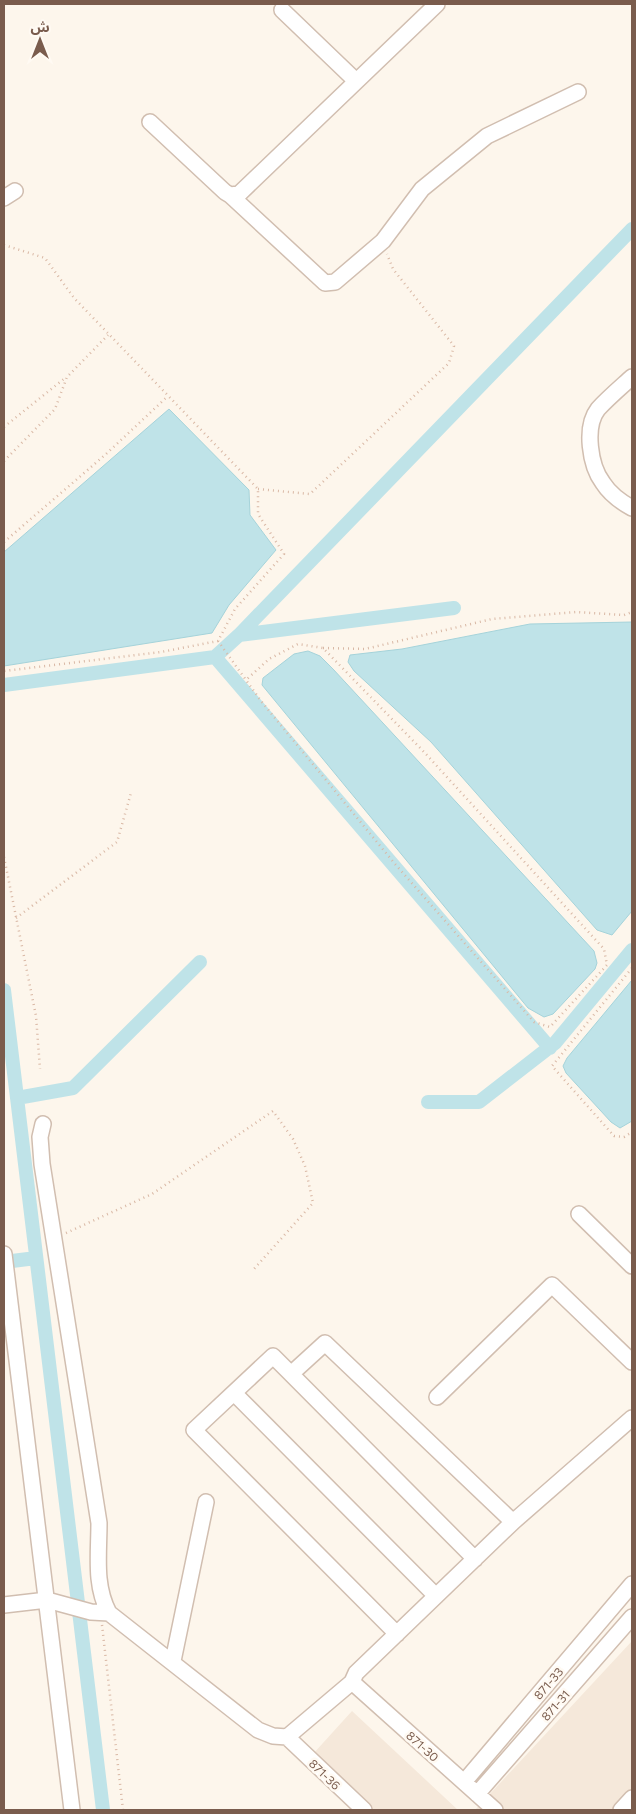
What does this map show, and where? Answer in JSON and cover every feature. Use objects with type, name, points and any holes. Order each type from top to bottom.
[{"type":"street","points":[[230,195],[239,194],[437,4]]},
{"type":"street","points":[[282,10],[356,81]]},
{"type":"street","points":[[150,122],[325,284],[335,282],[383,241],[422,189],[487,136],[578,92]]},
{"type":"street","points":[[632,377],[597,410],[589,431],[591,452],[601,482],[612,495],[632,508]]},
{"type":"street","points":[[43,1124],[40,1137],[41,1155],[99,1523],[99,1578],[105,1612]]},
{"type":"street","points":[[579,1214],[632,1266]]},
{"type":"street","points":[[4,1254],[48,1600],[72,1810]]},
{"type":"street","points":[[437,1397],[552,1285],[632,1362]]},
{"type":"street","points":[[291,1374],[325,1343],[513,1522]]},
{"type":"street","points":[[397,1634],[194,1430],[273,1356],[475,1559]]},
{"type":"street","points":[[234,1392],[436,1596]]},
{"type":"street","points":[[4,1605],[48,1600],[91,1612],[105,1612],[172,1661],[258,1730],[273,1736],[287,1737],[352,1682],[356,1673],[513,1522],[632,1418]]},
{"type":"street","points":[[172,1661],[206,1502]]},
{"type":"street","name":"871-33","points":[[464,1782],[632,1584]]},
{"type":"street","name":"871-31","points":[[477,1794],[632,1617]]},
{"type":"street","name":"871-30","points":[[352,1682],[495,1810]]},
{"type":"street","name":"871-36","points":[[287,1737],[364,1810]]},
{"type":"street","points":[[621,1810],[632,1798]]},
{"type":"path","points":[[4,245],[45,258],[74,298],[258,489],[310,494],[449,363],[454,346],[393,269],[383,241]]},
{"type":"path","points":[[4,427],[66,378],[108,334]]},
{"type":"path","points":[[4,461],[55,409],[66,378]]},
{"type":"path","points":[[4,542],[105,455],[168,396]]},
{"type":"path","points":[[218,641],[235,609],[284,554],[258,514],[258,489]]},
{"type":"path","points":[[246,680],[269,659],[298,644],[323,648],[365,649],[492,619],[576,612],[624,615],[632,612]]},
{"type":"path","points":[[4,671],[161,652],[218,641]]},
{"type":"path","points":[[218,641],[261,701],[395,864],[534,1022],[550,1027],[607,965],[604,949],[425,752],[323,648]]},
{"type":"path","points":[[16,918],[117,842],[131,793]]},
{"type":"path","points":[[4,858],[36,1016],[40,1069]]},
{"type":"path","points":[[632,968],[552,1066],[614,1136],[624,1137],[632,1132]]},
{"type":"path","points":[[54,1238],[152,1194],[273,1111],[293,1138],[305,1166],[313,1203],[254,1270]]},
{"type":"path","points":[[105,1612],[123,1810]]},
{"type":"shaded area","points":[[632,1641],[632,1810],[475,1810]]},
{"type":"shaded area","points":[[352,1711],[458,1810],[370,1810],[313,1754]]},
{"type":"water","points":[[169,409],[249,490],[250,515],[276,550],[229,605],[212,633],[4,666],[4,552]]},
{"type":"water","points":[[632,622],[632,911],[612,935],[597,930],[431,742],[354,671],[348,662],[350,655],[402,649],[530,624]]},
{"type":"water","points":[[308,651],[320,656],[333,669],[594,951],[597,963],[595,969],[553,1014],[544,1017],[528,1008],[262,685],[263,678],[294,654]]},
{"type":"water","points":[[632,980],[632,1121],[620,1128],[611,1122],[566,1073],[563,1066],[567,1058]]},
{"type":"waterway","points":[[239,635],[632,229]]},
{"type":"waterway","points":[[215,657],[239,635],[454,608]]},
{"type":"waterway","points":[[4,685],[215,657],[550,1048]]},
{"type":"waterway","points":[[428,1102],[479,1102],[555,1043],[632,950]]},
{"type":"waterway","points":[[17,1098],[73,1088],[200,962]]},
{"type":"waterway","points":[[4,990],[103,1810]]},
{"type":"waterway","points":[[4,1262],[36,1258]]}]
